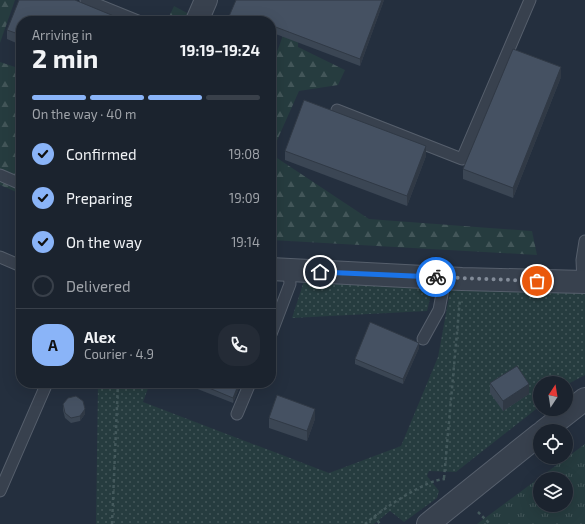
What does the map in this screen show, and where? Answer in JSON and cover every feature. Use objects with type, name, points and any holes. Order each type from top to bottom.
[{"type":"street","points":[[199,16],[206,0]]},
{"type":"street","points":[[280,270],[584,282]]},
{"type":"street","points":[[553,424],[585,399]]},
{"type":"street","points":[[428,524],[533,440]]},
{"type":"lane","points":[[86,0],[126,16]]},
{"type":"lane","points":[[337,110],[462,159],[530,0]]},
{"type":"lane","points":[[0,175],[16,182]]},
{"type":"lane","points":[[584,282],[582,260],[585,241]]},
{"type":"lane","points":[[0,257],[16,264]]},
{"type":"lane","points":[[276,321],[290,284],[280,270]]},
{"type":"lane","points":[[423,338],[439,310],[453,278]]},
{"type":"lane","points":[[0,490],[44,388]]},
{"type":"lane","points":[[237,414],[248,388]]},
{"type":"path","points":[[444,478],[453,278]]},
{"type":"path","points":[[112,524],[118,388]]},
{"type":"path","points":[[374,516],[380,524]]},
{"type":"green space","points":[[0,0],[15,0],[0,43]]},
{"type":"green space","points":[[296,0],[299,0],[298,47],[345,70],[338,85],[299,91],[276,143],[276,54]]},
{"type":"green space","points":[[174,6],[193,16],[169,16]]},
{"type":"green space","points":[[0,62],[16,67],[16,192],[0,185]]},
{"type":"green space","points":[[276,157],[369,219],[532,231],[537,255],[276,240]]},
{"type":"green space","points":[[304,281],[433,286],[427,311],[292,318]]},
{"type":"green space","points":[[451,286],[585,290],[585,375],[573,381],[573,376],[533,376],[533,412],[456,472],[429,471],[427,476],[439,491],[437,498],[404,522],[390,511],[374,524],[96,524],[98,388],[148,388],[143,402],[329,473],[401,446],[438,357]]},
{"type":"green space","points":[[585,444],[585,524],[477,524],[533,483],[533,512],[573,512],[573,472],[547,472],[558,464],[573,464],[573,453]]},
{"type":"building","points":[[19,0],[75,0],[114,16],[16,16],[16,33],[7,30]]},
{"type":"building","points":[[236,0],[382,0],[360,59],[276,27],[276,16],[229,16]]},
{"type":"building","points":[[513,49],[561,67],[513,188],[463,169]]},
{"type":"building","points":[[304,100],[426,146],[407,196],[285,151]]},
{"type":"building","points":[[370,322],[419,343],[403,379],[355,359]]},
{"type":"building","points":[[517,366],[529,384],[503,401],[490,383]]},
{"type":"building","points":[[209,388],[237,388],[233,398]]},
{"type":"building","points":[[277,395],[315,409],[307,431],[269,418]]},
{"type":"building","points":[[76,396],[83,401],[85,409],[80,416],[71,418],[65,413],[63,404],[68,398]]},
{"type":"way so far","points":[[436,277],[537,281]]},
{"type":"route","points":[[320,272],[436,277]]}]
